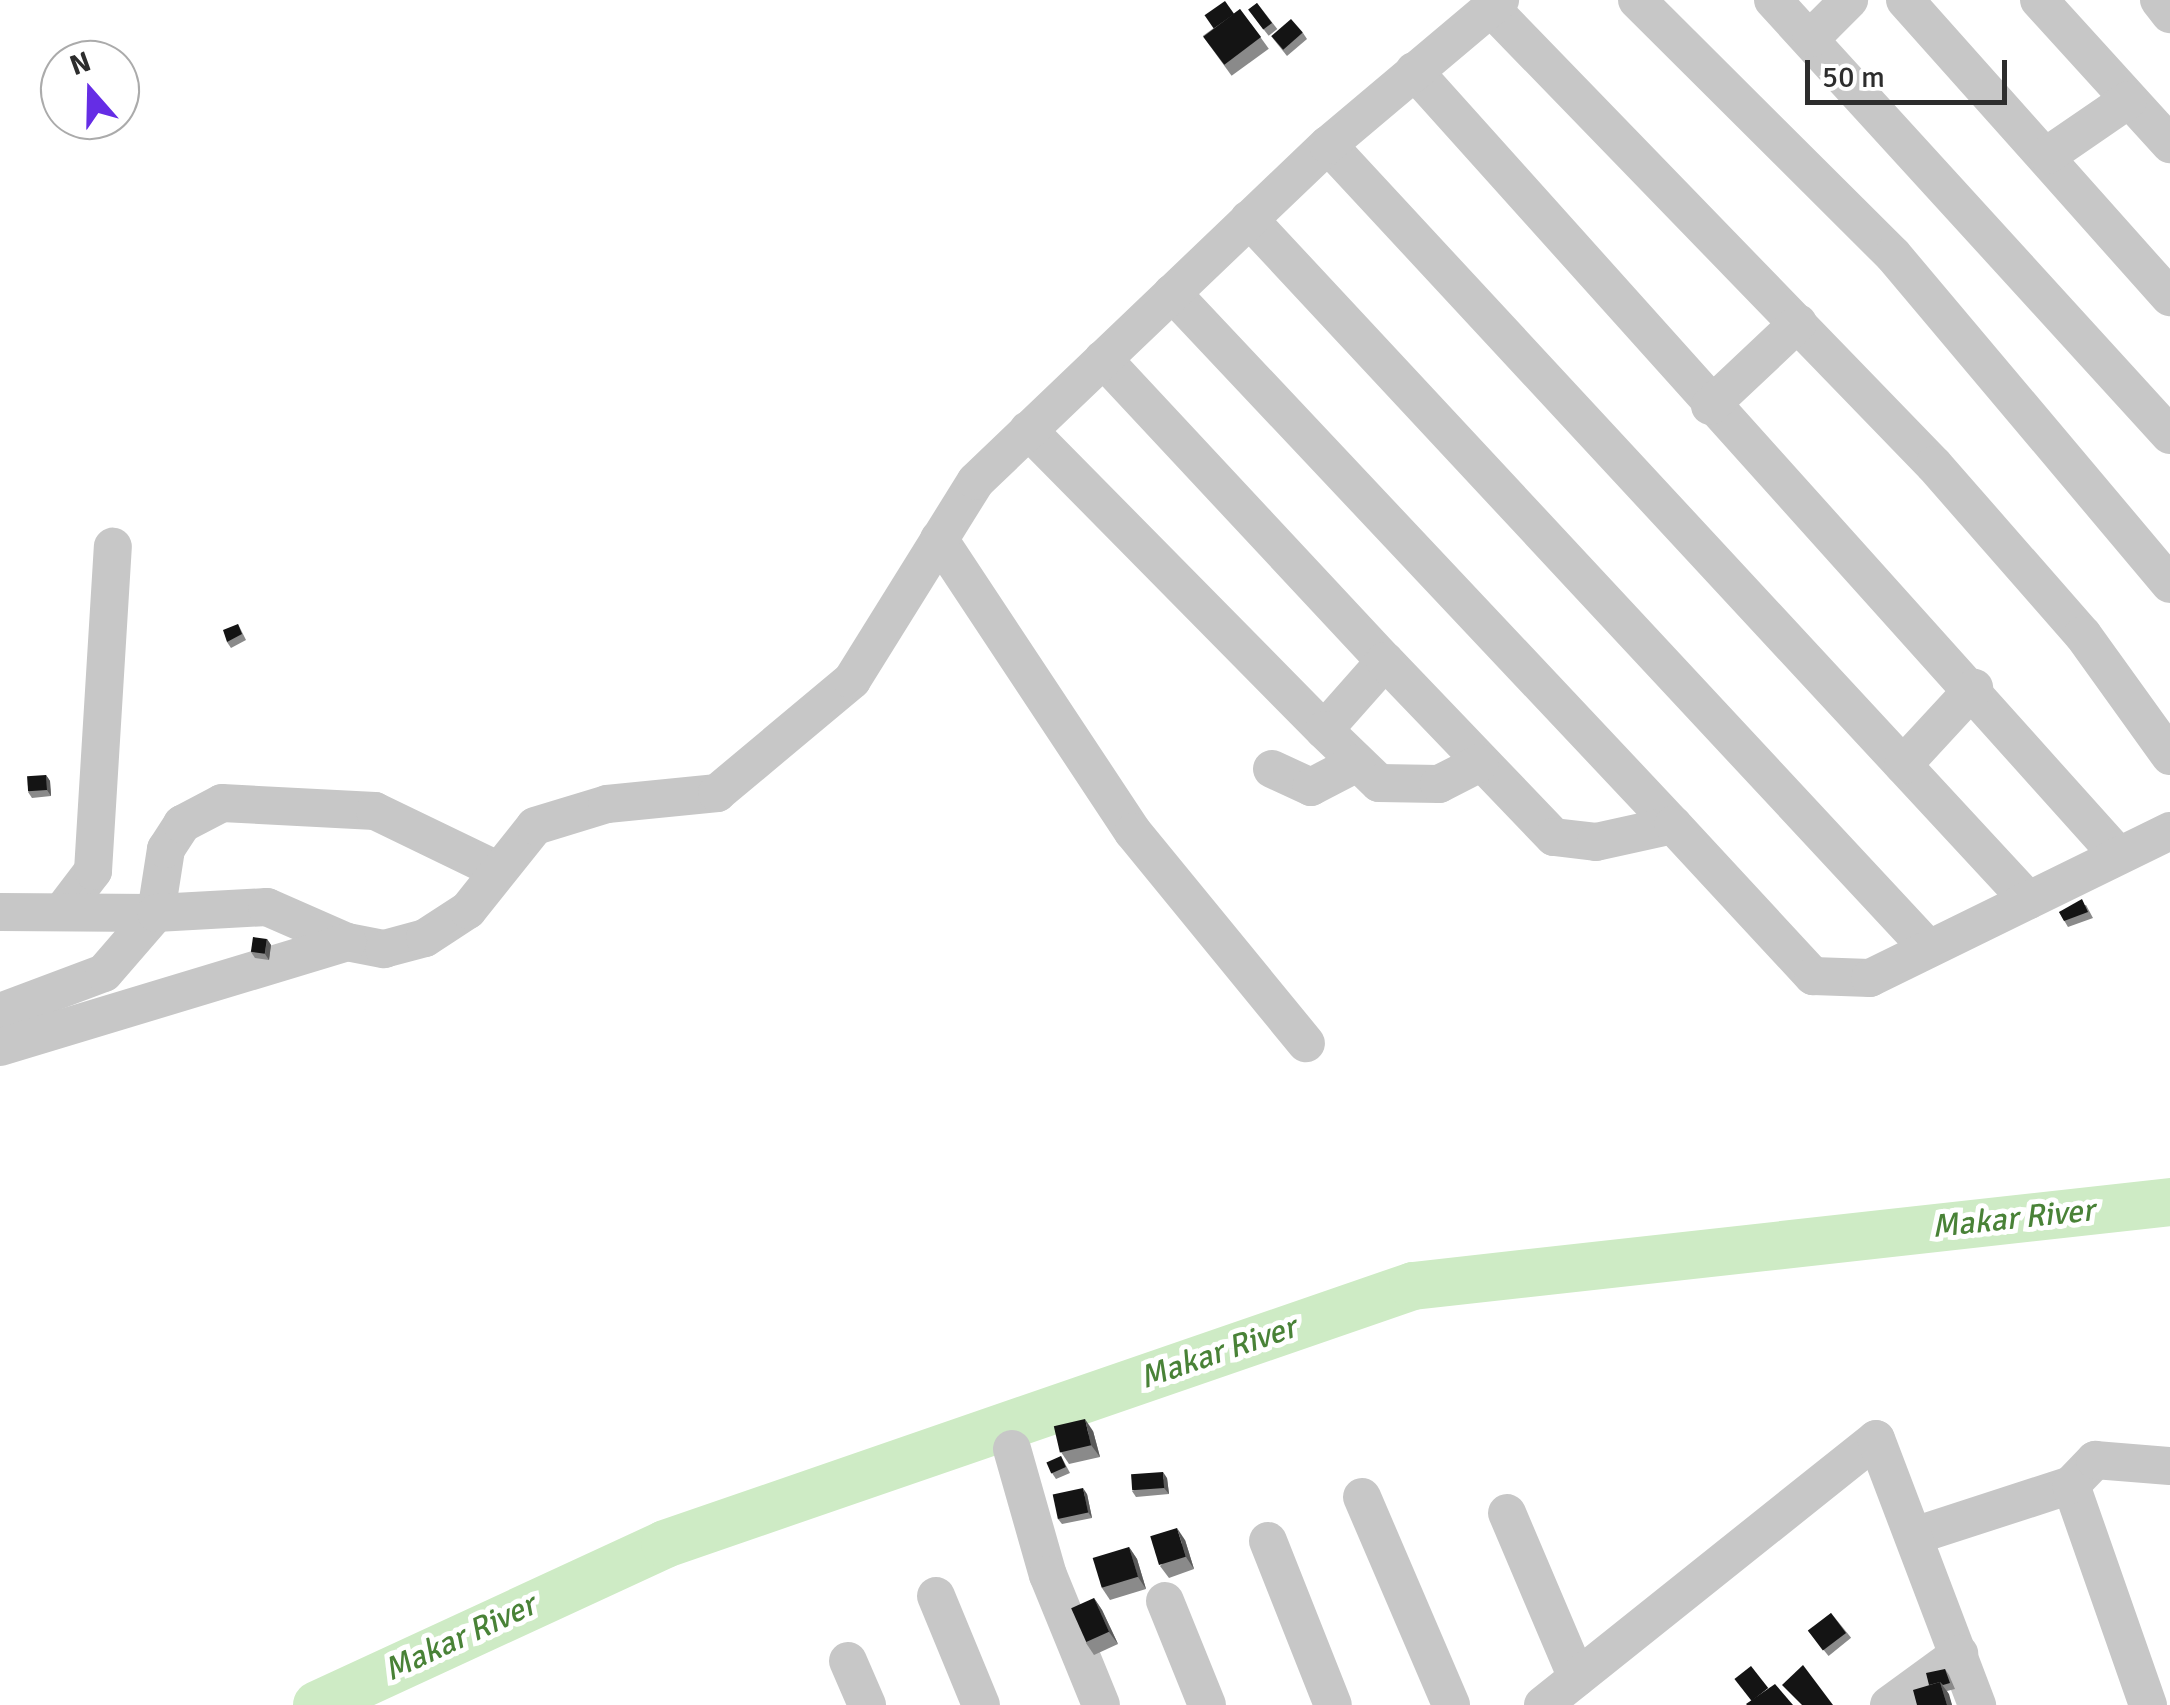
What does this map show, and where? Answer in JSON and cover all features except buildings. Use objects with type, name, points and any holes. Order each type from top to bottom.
[{"type":"street","points":[[1637,0],[1892,254],[2170,584]]},
{"type":"street","points":[[1773,0],[2170,436]]},
{"type":"street","points":[[1810,38],[1849,0]]},
{"type":"street","points":[[1905,0],[2170,297]]},
{"type":"street","points":[[2040,0],[2170,144]]},
{"type":"street","points":[[2159,0],[2170,14]]},
{"type":"street","points":[[0,912],[64,909],[156,913],[266,908],[348,942],[384,948],[425,938],[468,910],[495,869],[535,826],[607,804],[717,792],[780,747],[852,680],[976,481],[1328,145],[1496,4],[1798,324],[2083,636],[2170,756]]},
{"type":"street","points":[[1414,71],[1710,406],[1974,688],[2118,856]]},
{"type":"street","points":[[2048,156],[2128,100]]},
{"type":"street","points":[[1328,145],[2028,900]]},
{"type":"street","points":[[1249,218],[1926,946]]},
{"type":"street","points":[[1172,293],[1813,976],[1870,978],[1926,946],[2170,831]]},
{"type":"street","points":[[1710,406],[1798,324]]},
{"type":"street","points":[[1103,359],[1385,661],[1470,770],[1508,790],[1568,840],[1673,825]]},
{"type":"street","points":[[1028,430],[1355,764],[1379,783],[1408,788],[1470,770]]},
{"type":"street","points":[[939,539],[1133,832],[1306,1043]]},
{"type":"street","points":[[64,909],[93,870],[113,548]]},
{"type":"street","points":[[1324,730],[1385,661]]},
{"type":"street","points":[[1903,765],[1974,688]]},
{"type":"street","points":[[1272,768],[1310,787],[1355,764]]},
{"type":"street","points":[[0,1012],[104,973],[156,913],[166,848],[182,824],[222,803],[375,811],[495,869]]},
{"type":"street","points":[[0,1047],[348,942]]},
{"type":"street","points":[[1543,1705],[1876,1439],[1977,1705]]},
{"type":"street","points":[[1012,1449],[1048,1574],[1102,1705]]},
{"type":"street","points":[[1914,1536],[2071,1485],[2096,1460],[2170,1466]]},
{"type":"street","points":[[2071,1485],[2148,1705]]},
{"type":"street","points":[[1362,1497],[1451,1705]]},
{"type":"street","points":[[1507,1513],[1577,1678]]},
{"type":"street","points":[[1268,1541],[1333,1705]]},
{"type":"street","points":[[936,1596],[982,1705]]},
{"type":"street","points":[[1165,1602],[1207,1705]]},
{"type":"street","points":[[1889,1705],[1959,1654]]},
{"type":"street","points":[[848,1660],[867,1705]]},
{"type":"waterway","name":"Makar River","points":[[317,1705],[665,1544],[1413,1286],[2170,1202]]}]
